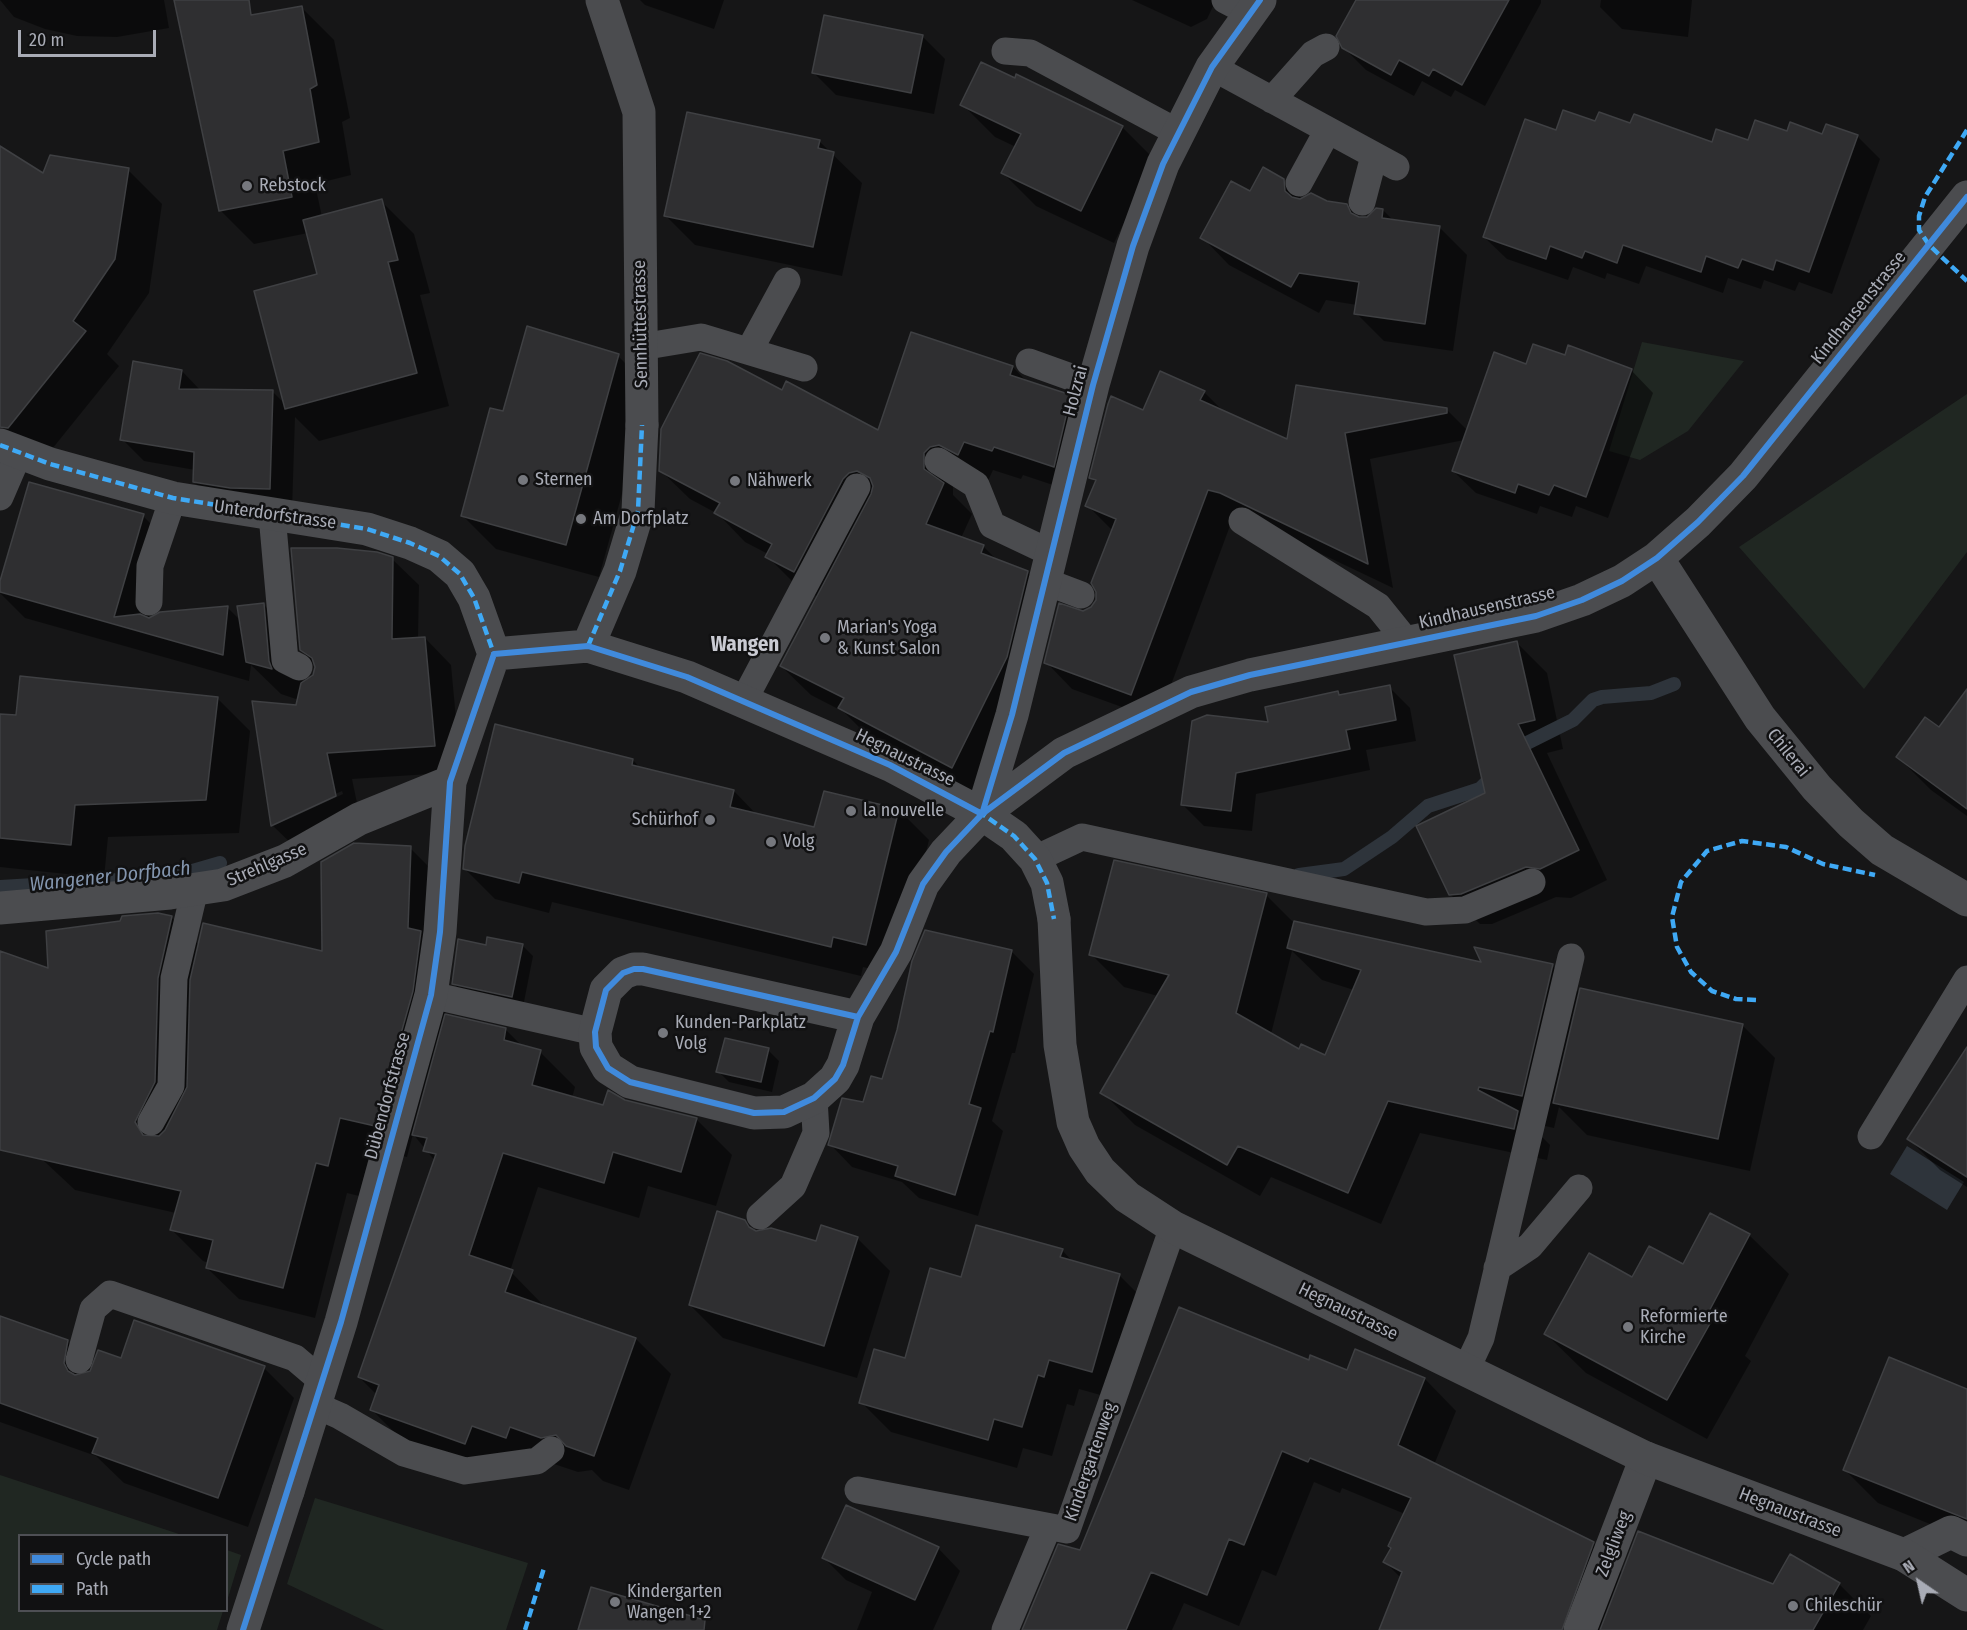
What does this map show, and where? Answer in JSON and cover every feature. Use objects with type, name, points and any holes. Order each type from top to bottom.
[{"type":"street","name":"Sennhüttestrasse","points":[[588,646],[620,571],[638,511],[642,425],[639,112],[602,0]]},
{"type":"street","name":"Holzrai","points":[[982,813],[1012,715],[1093,384],[1133,246],[1163,164],[1245,4]]},
{"type":"street","name":"Kindhausenstrasse","points":[[982,813],[1064,753],[1191,692],[1250,675],[1536,616],[1612,586],[1657,558],[1698,522],[1743,476],[1967,197]]},
{"type":"street","name":"Unterdorfstrasse","points":[[10,449],[172,498],[368,529],[410,543],[439,556],[465,580],[494,654]]},
{"type":"street","name":"Chilerai","points":[[1657,558],[1760,718],[1817,788],[1851,823],[1882,850],[1967,900]]},
{"type":"street","points":[[494,654],[588,646]]},
{"type":"street","name":"Hegnaustrasse","points":[[588,646],[687,677],[890,765],[982,813],[1014,836],[1035,859],[1047,883],[1054,919],[1060,1045],[1072,1122],[1084,1147],[1100,1171],[1127,1197],[1173,1227],[1646,1458],[1904,1555],[1967,1595]]},
{"type":"street","name":"Dübendorfstrasse","points":[[243,1630],[319,1393],[431,994],[440,932],[450,782],[494,654]]},
{"type":"street","name":"Strehlgasse","points":[[0,908],[223,885],[285,861],[359,819],[450,782]]},
{"type":"street","points":[[858,1017],[644,969],[634,969],[623,973],[606,990],[595,1032],[596,1047],[600,1058],[608,1068],[630,1082],[754,1113],[784,1112],[814,1098],[835,1079],[843,1065],[858,1017],[896,952],[927,876],[982,813]]},
{"type":"street","name":"Zelgliweg","points":[[1580,1630],[1646,1458]]},
{"type":"street","points":[[1904,1555],[1951,1532],[1967,1540]]},
{"type":"lane","points":[[1272,100],[1313,54],[1326,47]]},
{"type":"lane","points":[[1005,51],[1030,53],[1179,133]]},
{"type":"lane","points":[[1212,68],[1385,162],[1362,202]]},
{"type":"lane","points":[[1299,183],[1328,130]]},
{"type":"lane","points":[[749,351],[787,281]]},
{"type":"lane","points":[[641,347],[701,337],[804,368]]},
{"type":"lane","points":[[1029,362],[1093,384]]},
{"type":"lane","points":[[0,497],[10,449]]},
{"type":"lane","points":[[938,461],[976,485],[992,525],[1081,595]]},
{"type":"lane","points":[[744,700],[857,487]]},
{"type":"lane","points":[[149,602],[150,566],[172,498]]},
{"type":"lane","points":[[272,515],[285,660],[299,668]]},
{"type":"lane","points":[[1242,521],[1378,606],[1407,642]]},
{"type":"lane","points":[[1035,859],[1082,837],[1426,912],[1465,910],[1532,882]]},
{"type":"lane","points":[[151,1122],[171,1086],[174,978],[195,889]]},
{"type":"lane","points":[[1466,1370],[1481,1338],[1571,957]]},
{"type":"lane","points":[[1871,1136],[1967,978]]},
{"type":"lane","points":[[431,994],[595,1032]]},
{"type":"lane","points":[[760,1216],[793,1186],[816,1133],[814,1098]]},
{"type":"lane","points":[[1497,1268],[1530,1246],[1579,1188]]},
{"type":"lane","name":"Kindergartenweg","points":[[858,1490],[1067,1530],[1173,1227]]},
{"type":"lane","points":[[79,1360],[93,1309],[110,1294],[295,1358],[319,1393],[340,1416],[404,1453],[465,1471],[537,1461],[551,1450]]},
{"type":"lane","points":[[1005,1630],[1048,1527]]},
{"type":"shaded area","points":[[1642,342],[1744,361],[1688,431],[1640,460],[1609,451]]},
{"type":"shaded area","points":[[1967,394],[1967,552],[1864,689],[1739,547]]},
{"type":"shaded area","points":[[1907,1146],[1964,1182],[1947,1210],[1890,1174]]},
{"type":"shaded area","points":[[0,1475],[179,1534],[18,1534],[18,1612],[223,1612],[217,1630],[0,1630]]},
{"type":"shaded area","points":[[315,1498],[528,1563],[506,1630],[384,1630],[287,1584]]},
{"type":"shaded area","points":[[228,1551],[241,1555],[228,1598]]},
{"type":"building","points":[[174,0],[249,0],[251,15],[302,6],[317,85],[310,89],[319,142],[283,151],[292,197],[219,211]]},
{"type":"building","points":[[1356,0],[1509,0],[1462,85],[1433,69],[1429,76],[1399,60],[1391,75],[1342,48],[1336,36]]},
{"type":"building","points":[[824,15],[923,35],[911,93],[812,73]]},
{"type":"building","points":[[981,62],[1015,78],[1016,74],[1123,126],[1081,211],[1001,173],[1021,134],[960,105]]},
{"type":"building","points":[[1563,110],[1595,121],[1599,112],[1630,123],[1634,114],[1712,142],[1716,129],[1748,140],[1755,120],[1787,131],[1790,122],[1822,134],[1826,124],[1858,135],[1809,272],[1776,260],[1773,270],[1742,259],[1738,268],[1706,256],[1701,272],[1623,245],[1617,263],[1585,251],[1582,258],[1550,246],[1546,259],[1483,237],[1525,119],[1556,130]]},
{"type":"building","points":[[687,112],[820,140],[818,148],[834,152],[813,247],[664,216]]},
{"type":"building","points":[[0,146],[43,173],[50,155],[129,168],[115,259],[73,321],[86,331],[8,428],[0,427]]},
{"type":"building","points":[[1263,167],[1284,179],[1285,191],[1292,197],[1300,199],[1311,193],[1327,201],[1347,204],[1351,213],[1359,217],[1367,217],[1376,208],[1383,209],[1382,218],[1440,226],[1425,324],[1354,314],[1359,282],[1299,273],[1291,287],[1200,238],[1231,181],[1250,191]]},
{"type":"building","points":[[382,199],[398,260],[388,262],[417,373],[285,409],[254,291],[317,274],[303,220]]},
{"type":"building","points":[[527,326],[619,354],[566,545],[461,516],[490,408],[503,411]]},
{"type":"building","points":[[911,332],[1013,366],[1010,375],[1071,395],[1054,467],[994,447],[992,451],[964,442],[958,455],[939,445],[930,447],[924,453],[924,469],[944,483],[926,524],[984,545],[981,553],[1028,571],[1007,657],[952,768],[838,708],[844,698],[780,666],[871,494],[873,486],[870,478],[857,471],[849,473],[843,479],[794,572],[765,557],[772,544],[714,513],[720,503],[659,471],[661,429],[700,353],[727,361],[782,390],[786,381],[878,430]]},
{"type":"building","points":[[1533,344],[1565,355],[1568,345],[1632,369],[1586,497],[1554,485],[1549,495],[1518,484],[1515,493],[1452,471],[1494,352],[1526,364]]},
{"type":"building","points":[[133,361],[182,370],[179,389],[273,390],[270,489],[230,488],[193,482],[194,452],[120,440]]},
{"type":"building","points":[[1160,371],[1205,391],[1200,400],[1287,439],[1296,385],[1447,408],[1447,413],[1345,433],[1368,564],[1220,493],[1208,490],[1131,695],[1044,663],[1059,603],[1083,611],[1091,607],[1096,600],[1096,592],[1091,583],[1116,519],[1085,506],[1096,480],[1089,478],[1111,396],[1143,410]]},
{"type":"building","points":[[29,482],[144,514],[114,617],[140,614],[149,618],[160,612],[228,606],[223,655],[0,592],[0,581]]},
{"type":"building","points":[[291,548],[337,548],[377,552],[393,557],[392,639],[425,637],[435,746],[327,753],[336,796],[271,826],[252,701],[296,705],[301,683],[313,675],[315,667],[312,658],[300,650]]},
{"type":"building","points":[[264,603],[269,661],[272,669],[246,662],[237,606]]},
{"type":"building","points":[[1517,641],[1535,720],[1518,724],[1579,850],[1540,869],[1526,867],[1461,894],[1449,895],[1416,826],[1485,793],[1454,655]]},
{"type":"building","points":[[20,676],[218,697],[206,800],[75,805],[71,845],[0,838],[0,714],[16,715]]},
{"type":"building","points":[[1390,685],[1396,720],[1346,730],[1350,749],[1236,773],[1231,811],[1181,805],[1192,721],[1207,715],[1268,722],[1265,707],[1338,691],[1339,695]]},
{"type":"building","points":[[1967,689],[1967,809],[1896,757],[1925,717],[1939,727]]},
{"type":"building","points":[[495,724],[633,759],[632,765],[734,790],[730,807],[814,827],[824,791],[899,809],[866,945],[833,937],[831,947],[522,872],[519,883],[463,869],[465,846]]},
{"type":"building","points":[[354,843],[411,846],[408,928],[421,931],[413,991],[375,1126],[340,1118],[328,1166],[316,1163],[283,1288],[206,1268],[213,1240],[170,1230],[181,1191],[0,1150],[0,951],[48,968],[46,931],[120,921],[122,916],[158,913],[172,916],[158,978],[155,1082],[135,1122],[143,1135],[159,1136],[165,1130],[187,1087],[190,980],[203,923],[322,951],[321,862]]},
{"type":"building","points":[[1114,860],[1267,893],[1236,1013],[1299,1049],[1301,1044],[1325,1055],[1361,970],[1287,948],[1294,921],[1481,962],[1474,947],[1553,964],[1522,1096],[1479,1087],[1478,1090],[1518,1111],[1514,1129],[1388,1101],[1348,1193],[1238,1146],[1227,1165],[1100,1093],[1169,975],[1089,955]]},
{"type":"building","points":[[925,930],[1012,950],[993,1032],[990,1031],[969,1104],[981,1108],[955,1195],[895,1176],[898,1166],[828,1145],[842,1098],[863,1102],[871,1076],[882,1079],[897,1030],[912,961]]},
{"type":"building","points":[[487,937],[523,944],[512,997],[452,984],[458,939],[486,945]]},
{"type":"building","points":[[1580,988],[1743,1024],[1718,1139],[1553,1103]]},
{"type":"building","points":[[445,1014],[506,1028],[504,1040],[541,1050],[532,1085],[603,1105],[608,1090],[625,1100],[697,1118],[681,1172],[613,1152],[604,1183],[503,1153],[469,1255],[513,1270],[505,1292],[636,1338],[594,1456],[566,1446],[556,1435],[541,1438],[510,1427],[506,1438],[472,1426],[465,1444],[370,1410],[379,1385],[358,1377],[436,1154],[423,1151],[427,1138],[412,1135]]},
{"type":"building","points":[[725,1038],[769,1048],[761,1082],[716,1072]]},
{"type":"building","points":[[1967,1047],[1967,1177],[1907,1139]]},
{"type":"building","points":[[717,1211],[745,1220],[749,1227],[756,1231],[771,1228],[816,1241],[821,1225],[858,1237],[824,1346],[689,1305]]},
{"type":"building","name":"Reformierte Kirche","points":[[1710,1213],[1750,1234],[1706,1317],[1712,1320],[1667,1400],[1544,1334],[1589,1253],[1632,1277],[1649,1246],[1683,1264]]},
{"type":"building","points":[[976,1225],[1063,1249],[1060,1257],[1120,1274],[1092,1372],[1049,1360],[1044,1377],[1038,1375],[1022,1427],[994,1419],[988,1440],[859,1403],[874,1349],[905,1358],[930,1268],[961,1277]]},
{"type":"building","points":[[1179,1307],[1309,1360],[1310,1355],[1347,1370],[1355,1349],[1425,1378],[1398,1445],[1594,1542],[1562,1630],[1379,1630],[1402,1572],[1383,1562],[1391,1548],[1388,1546],[1411,1498],[1310,1458],[1308,1462],[1282,1451],[1244,1545],[1229,1539],[1207,1595],[1151,1572],[1126,1630],[1022,1630],[1058,1544],[1080,1550]]},
{"type":"building","points":[[0,1316],[68,1340],[64,1363],[68,1371],[75,1375],[90,1371],[98,1350],[121,1358],[134,1320],[265,1366],[218,1498],[92,1453],[98,1438],[0,1403]]},
{"type":"building","points":[[1889,1357],[1967,1389],[1967,1519],[1843,1470]]},
{"type":"building","points":[[846,1505],[939,1547],[915,1600],[822,1558]]},
{"type":"building","points":[[1638,1531],[1773,1584],[1790,1554],[1840,1583],[1813,1630],[1600,1630]]},
{"type":"building","name":"Kindergarten Wangen 1+2","points":[[591,1587],[705,1620],[704,1630],[578,1630]]},
{"type":"waterway","name":"Wangener Dorfbach","points":[[1511,751],[1573,720],[1593,700],[1602,697],[1651,693],[1674,684]]},
{"type":"waterway","name":"Wangener Dorfbach","points":[[1299,875],[1344,869],[1392,837],[1428,806],[1480,789],[1495,774]]},
{"type":"waterway","name":"Wangener Dorfbach","points":[[0,887],[117,880],[189,872],[220,863]]},
{"type":"marked path","points":[[1967,130],[1925,197],[1919,216],[1919,230],[1929,245],[1967,281]]},
{"type":"marked path","points":[[588,646],[620,571],[638,511],[642,425]]},
{"type":"marked path","points":[[0,445],[50,464],[173,498],[367,529],[410,543],[439,556],[460,574],[474,598],[494,654]]},
{"type":"marked path","points":[[978,811],[1014,836],[1035,859],[1047,883],[1054,919]]},
{"type":"marked path","points":[[1756,1000],[1736,999],[1712,991],[1691,972],[1677,947],[1672,917],[1681,882],[1707,851],[1742,841],[1786,847],[1823,864],[1875,875]]},
{"type":"marked path","points":[[525,1630],[544,1568]]},
{"type":"cycle path","points":[[982,814],[1012,715],[1093,385],[1133,246],[1163,164],[1212,67],[1260,0]]},
{"type":"cycle path","points":[[858,1017],[643,969],[634,969],[623,973],[606,990],[595,1032],[596,1047],[608,1068],[630,1082],[754,1113],[784,1112],[814,1098],[835,1079],[843,1065],[858,1017],[896,952],[923,884],[946,852],[982,814],[1064,753],[1191,692],[1250,675],[1536,616],[1582,600],[1622,581],[1657,558],[1698,522],[1743,476],[1967,197]]},
{"type":"cycle path","points":[[243,1630],[341,1322],[431,995],[440,932],[450,782],[494,654],[588,646],[687,677],[890,765],[982,814]]},
{"type":"place","name":"Rebstock","points":[[247,186]]},
{"type":"place","name":"Sternen","points":[[523,480]]},
{"type":"place","name":"Nähwerk","points":[[735,481]]},
{"type":"place","name":"Am Dorfplatz","points":[[581,519]]},
{"type":"place","name":"Marian's Yoga & Kunst Salon","points":[[825,638]]},
{"type":"place","name":"la nouvelle","points":[[851,811]]},
{"type":"place","name":"Schürhof","points":[[710,820]]},
{"type":"place","name":"Volg","points":[[771,842]]},
{"type":"place","name":"Kunden-Parkplatz Volg","points":[[663,1033]]},
{"type":"place","name":"Reformierte Kirche","points":[[1628,1327]]},
{"type":"place","name":"Kindergarten Wangen 1+2","points":[[615,1602]]},
{"type":"place","name":"Chileschür","points":[[1793,1606]]},
{"type":"district","name":"Wangen","points":[[745,645]]}]
